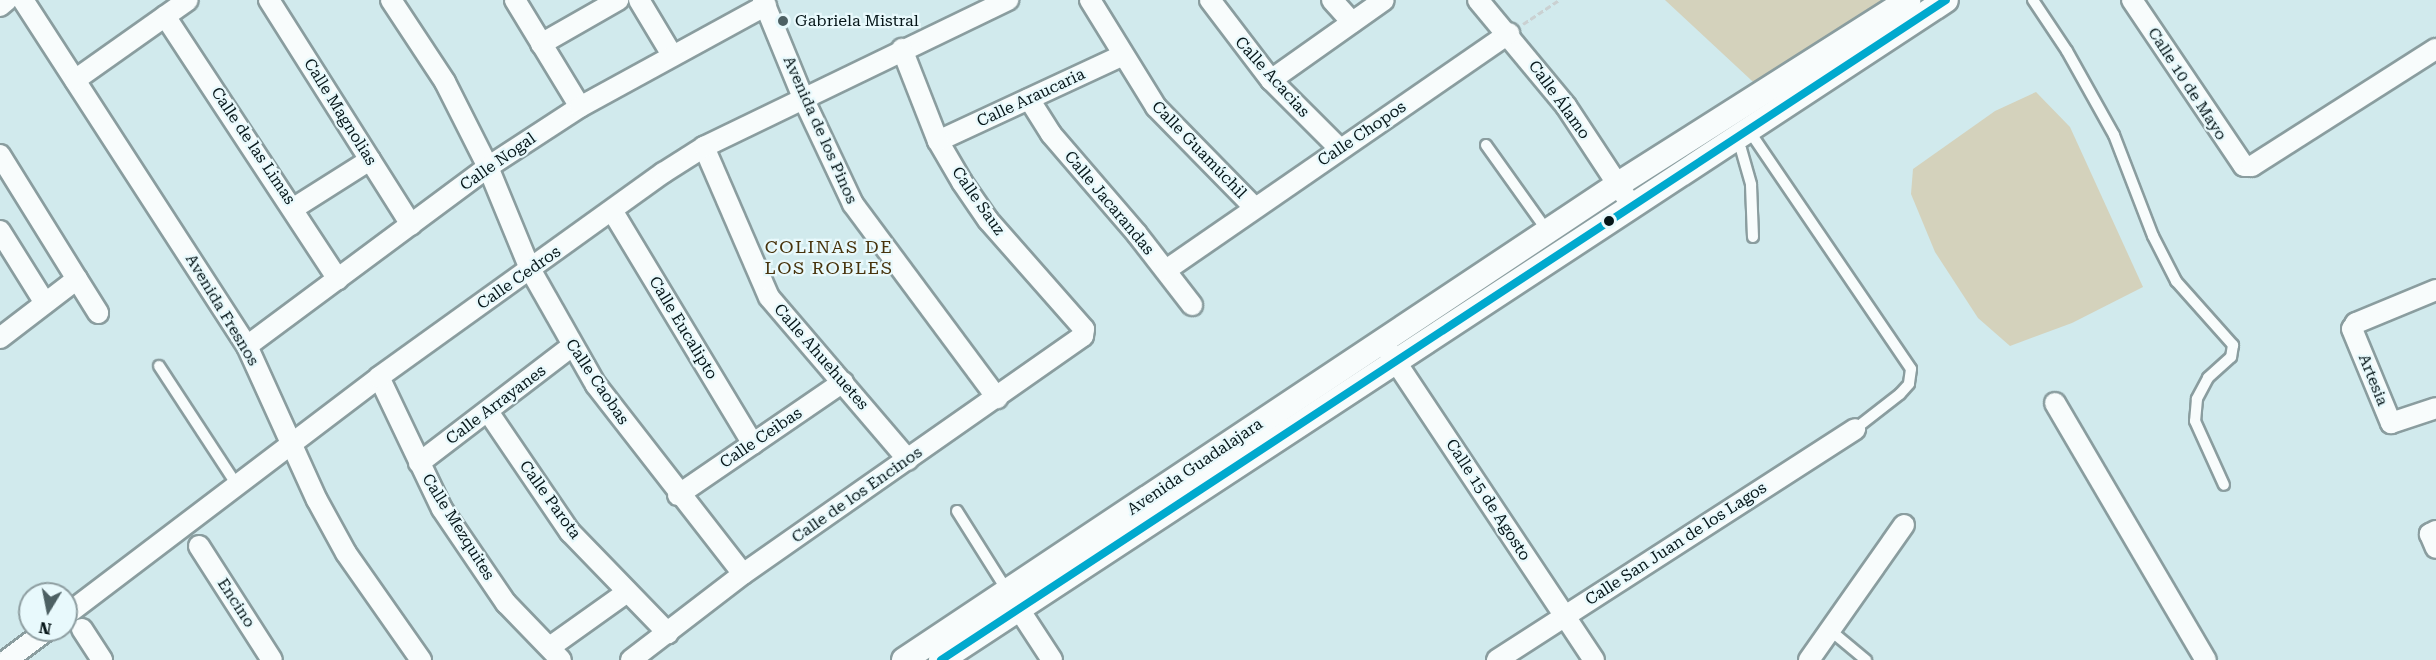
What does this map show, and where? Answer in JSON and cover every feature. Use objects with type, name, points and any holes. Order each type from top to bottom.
[{"type":"street","points":[[0,6],[7,0]]},
{"type":"street","name":"Avenida Fresnos","points":[[23,0],[247,346],[294,444],[317,500],[346,553],[421,660]]},
{"type":"street","points":[[75,80],[189,0]]},
{"type":"street","name":"Calle Magnolias","points":[[269,0],[411,225]]},
{"type":"street","name":"Calle Caobas","points":[[391,0],[445,81],[489,167],[530,269],[572,346],[596,385],[678,495],[743,574]]},
{"type":"street","points":[[515,0],[580,107]]},
{"type":"street","points":[[541,44],[618,0]]},
{"type":"street","points":[[639,0],[672,55]]},
{"type":"street","name":"Calle Cedros","points":[[78,606],[294,444],[379,377],[612,212],[663,173],[704,147],[804,100],[988,5],[1008,0]]},
{"type":"street","name":"Calle Guamúchil","points":[[1090,0],[1156,107],[1253,206]]},
{"type":"street","name":"Calle Acacias","points":[[1210,0],[1271,80],[1340,149]]},
{"type":"street","points":[[1332,0],[1352,22]]},
{"type":"street","points":[[1271,80],[1384,0]]},
{"type":"street","name":"Calle Álamo","points":[[1478,0],[1509,33],[1566,106],[1632,206]]},
{"type":"street","name":"Avenida Guadalajara","points":[[904,660],[1013,600],[1149,511],[1510,271],[1548,231],[1908,0]]},
{"type":"street","name":"Avenida Guadalajara","points":[[1510,271],[1562,253],[1740,133],[1946,0]]},
{"type":"street","name":"Calle 10 de Mayo","points":[[2132,0],[2244,166],[2252,166],[2436,49]]},
{"type":"street","name":"Calle Nogal","points":[[247,346],[489,167],[580,107],[765,3]]},
{"type":"street","name":"Avenida de los Pinos","points":[[765,3],[804,100],[861,218],[997,398]]},
{"type":"street","name":"Calle de las Limas","points":[[165,16],[294,208],[338,279]]},
{"type":"street","name":"Calle Chopos","points":[[1166,270],[1253,206],[1509,33]]},
{"type":"street","name":"Calle Sauz","points":[[902,49],[938,141],[988,220],[1084,332]]},
{"type":"street","name":"Calle Araucaria","points":[[938,141],[1123,55]]},
{"type":"street","name":"Calle Jacarandas","points":[[1029,99],[1051,134],[1166,270],[1192,306]]},
{"type":"street","name":"Calle Ahuehuetes","points":[[704,147],[769,297],[908,460]]},
{"type":"street","points":[[0,154],[99,313]]},
{"type":"street","points":[[294,208],[370,160]]},
{"type":"street","name":"Calle Eucalipto","points":[[612,212],[753,444]]},
{"type":"street","points":[[0,231],[45,303]]},
{"type":"street","points":[[2,330],[45,303],[76,279]]},
{"type":"street","name":"Artesia","points":[[2436,290],[2354,326],[2391,423],[2436,408]]},
{"type":"street","name":"Calle de los Encinos","points":[[631,660],[743,574],[997,398],[1084,332]]},
{"type":"street","name":"Calle Arrayanes","points":[[419,463],[489,412],[572,346]]},
{"type":"street","name":"Calle 15 de Agosto","points":[[1389,350],[1594,660]]},
{"type":"street","name":"Calle Mezquites","points":[[379,377],[442,509],[506,603],[556,653]]},
{"type":"street","name":"Calle Ceibas","points":[[678,495],[843,382]]},
{"type":"street","points":[[2055,403],[2206,660]]},
{"type":"street","name":"Calle Parota","points":[[489,412],[570,532],[668,633]]},
{"type":"street","name":"Calle San Juan de los Lagos","points":[[1497,660],[1855,429]]},
{"type":"street","points":[[1809,660],[1904,525]]},
{"type":"street","points":[[2436,531],[2430,534],[2436,548]]},
{"type":"street","name":"Encino","points":[[199,546],[272,660]]},
{"type":"street","points":[[556,653],[627,592]]},
{"type":"street","points":[[1013,600],[1052,660]]},
{"type":"street","name":"Avenida Guadalajara","points":[[941,660],[1013,600]]},
{"type":"street","points":[[82,629],[102,660]]},
{"type":"street","points":[[8,660],[31,642]]},
{"type":"lane","points":[[2033,0],[2067,51],[2114,135],[2153,236],[2176,281],[2233,345],[2231,357],[2208,378],[2197,399],[2195,421],[2224,485]]},
{"type":"lane","points":[[1740,133],[1741,149],[1751,185],[1753,237]]},
{"type":"lane","points":[[1740,133],[1911,369],[1904,389],[1855,429]]},
{"type":"lane","points":[[1486,145],[1562,253]]},
{"type":"lane","points":[[159,366],[237,485]]},
{"type":"lane","points":[[957,511],[1013,600]]},
{"type":"lane","points":[[1830,630],[1866,660]]},
{"type":"path","points":[[1509,33],[1559,0]]},
{"type":"shaded area","points":[[1665,0],[1908,0],[1765,93]]},
{"type":"shaded area","points":[[2036,92],[2070,127],[2143,287],[2072,323],[2010,346],[1978,318],[1935,252],[1911,194],[1913,169],[1995,111]]},
{"type":"transit line","points":[[941,660],[1946,0]]},
{"type":"place","name":"Gabriela Mistral","points":[[783,21]]},
{"type":"district","name":"COLINAS DE LOS ROBLES","points":[[829,258]]}]
